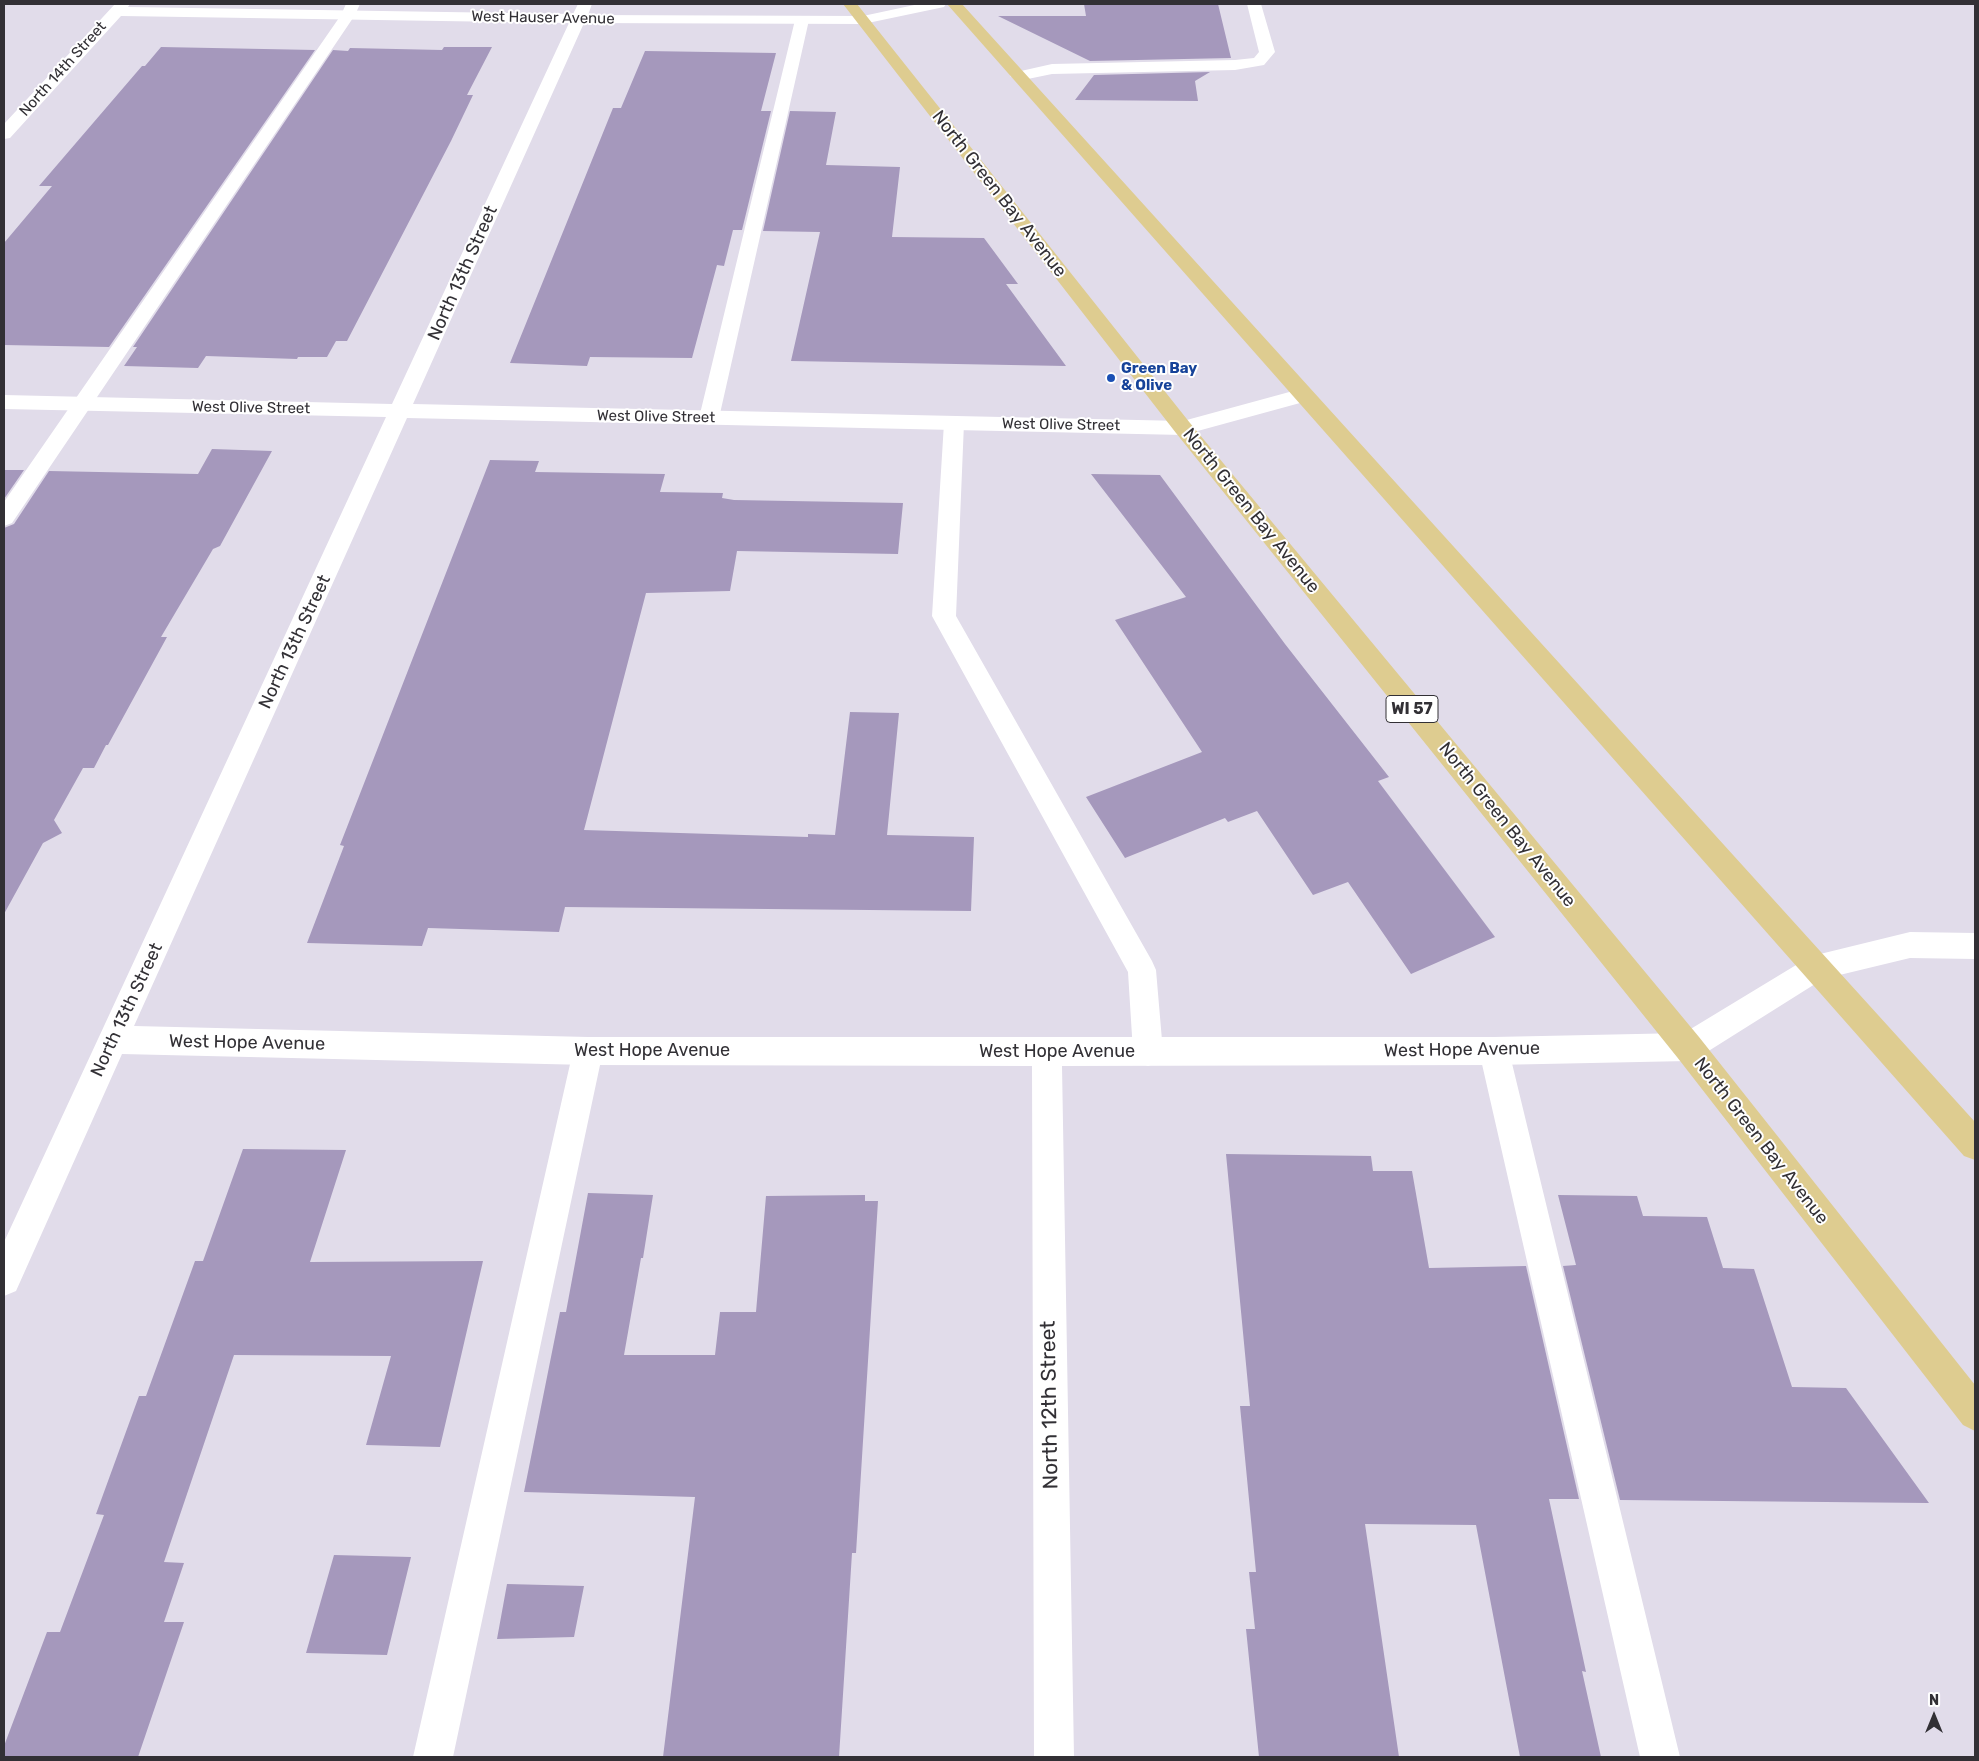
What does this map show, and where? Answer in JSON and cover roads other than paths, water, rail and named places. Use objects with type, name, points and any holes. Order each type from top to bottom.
[{"type":"main road","points":[[954,4],[1975,1146]]},
{"type":"main road","name":"North Green Bay Avenue","points":[[857,12],[1183,428],[1688,1047],[1975,1413]]},
{"type":"street","name":"West Hauser Avenue","points":[[119,8],[582,11],[802,20],[857,12],[939,4]]},
{"type":"street","points":[[1018,76],[1052,69],[1235,65],[1260,62],[1267,52],[1254,4]]},
{"type":"street","name":"North 14th Street","points":[[4,134],[119,8]]},
{"type":"street","points":[[4,518],[351,10]]},
{"type":"street","name":"North 13th Street","points":[[4,1279],[582,11]]},
{"type":"street","points":[[709,418],[802,20]]},
{"type":"street","name":"West Olive Street","points":[[4,402],[1183,428],[1304,395]]},
{"type":"street","points":[[954,423],[944,616],[1142,970],[1148,1052]]},
{"type":"street","points":[[1688,1047],[1816,968],[1910,945],[1975,946]]},
{"type":"street","name":"West Hope Avenue","points":[[113,1040],[588,1050],[1148,1052],[1688,1047]]},
{"type":"street","points":[[433,1757],[588,1050]]},
{"type":"street","points":[[1494,1050],[1660,1757]]},
{"type":"street","name":"North 12th Street","points":[[1046,1052],[1054,1757]]},
{"type":"place","name":"Green Bay & Olive","points":[[1111,378]]}]
